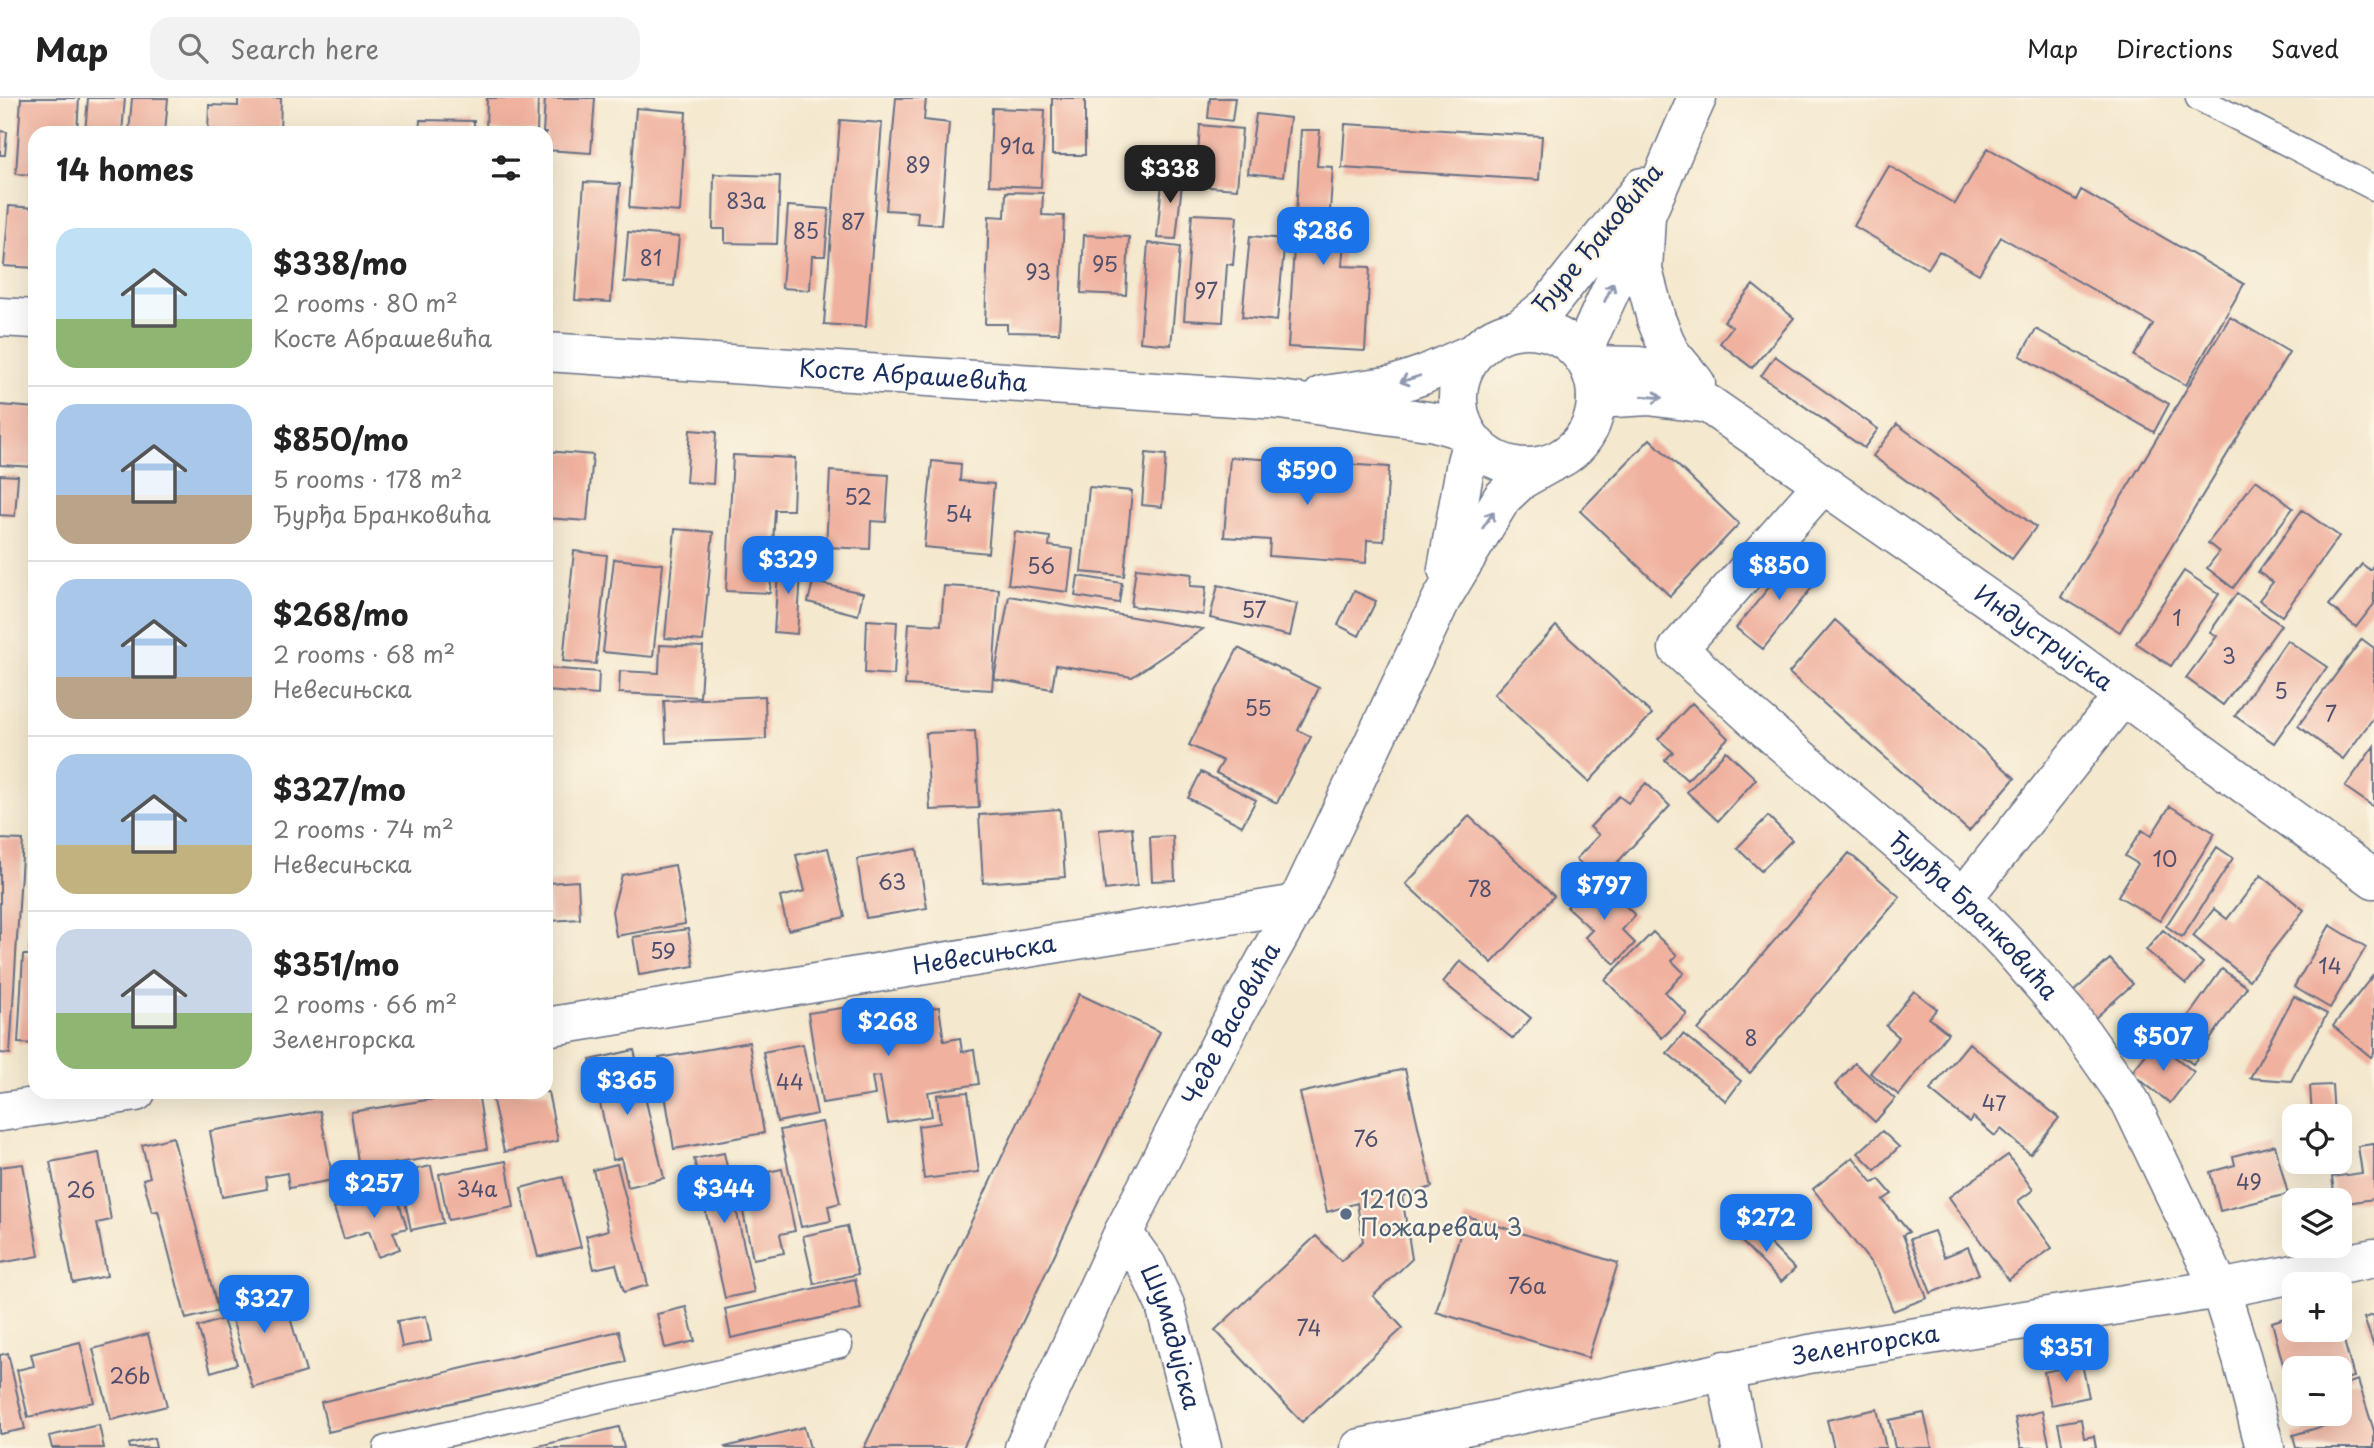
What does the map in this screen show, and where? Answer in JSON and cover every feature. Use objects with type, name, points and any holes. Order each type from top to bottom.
[{"type":"street","name":"Ђуре Ђаковића","points":[[1589,373],[1606,297],[1646,216],[1697,98]]},
{"type":"street","name":"Ђуре Ђаковића","points":[[1520,328],[1549,305],[1674,147]]},
{"type":"street","points":[[1646,216],[1643,270],[1656,319],[1669,351],[1700,392]]},
{"type":"street","points":[[0,317],[28,319]]},
{"type":"street","points":[[1520,328],[1538,329],[1569,342],[1589,373],[1593,419],[1583,438],[1569,453],[1551,463],[1530,467],[1508,464],[1488,456],[1469,436],[1458,411],[1457,391],[1462,370],[1473,353],[1486,341],[1503,332],[1520,328]]},
{"type":"street","name":"Косте Абрашевића","points":[[553,352],[1280,400],[1435,422],[1469,436]]},
{"type":"street","name":"Косте Абрашевића","points":[[1280,400],[1394,384],[1423,375],[1473,353]]},
{"type":"street","name":"Индустријска","points":[[1589,373],[1649,396],[1700,392],[1823,484],[2047,640],[2374,879]]},
{"type":"street","name":"Чеде Васовића","points":[[1441,600],[1469,436]]},
{"type":"street","name":"Чеде Васовића","points":[[1024,1448],[1123,1233],[1297,904],[1441,600],[1502,498],[1521,480],[1551,463]]},
{"type":"street","name":"Ђурђа Бранковића","points":[[1823,484],[1678,649],[1750,715],[1963,898],[2073,1020],[2130,1101],[2220,1289],[2242,1359],[2264,1448]]},
{"type":"street","points":[[1963,898],[2123,696]]},
{"type":"street","name":"Невесињска","points":[[553,1026],[1297,904]]},
{"type":"street","points":[[0,1112],[88,1099]]},
{"type":"street","name":"Шумадијска","points":[[1123,1233],[1147,1266],[1165,1305],[1202,1448]]},
{"type":"street","name":"Зеленгорска","points":[[1360,1448],[1724,1370],[2220,1289],[2374,1258]]},
{"type":"street","points":[[1724,1370],[1741,1448]]},
{"type":"lane","points":[[2199,98],[2374,188]]},
{"type":"lane","points":[[386,1448],[840,1345]]},
{"type":"building","points":[[21,98],[79,98],[77,126],[28,126],[28,175],[16,174]]},
{"type":"building","points":[[88,98],[125,98],[123,126],[86,126]]},
{"type":"building","points":[[132,98],[168,98],[166,126],[130,126]]},
{"type":"building","points":[[238,98],[281,98],[280,126],[208,126],[209,105],[238,106]]},
{"type":"building","points":[[487,98],[538,98],[537,126],[486,126]]},
{"type":"building","points":[[545,98],[595,98],[591,153],[553,150],[553,126],[543,126]]},
{"type":"building","points":[[896,98],[926,98],[924,120],[949,123],[941,225],[917,223],[918,212],[886,210]]},
{"type":"building","points":[[1052,98],[1085,98],[1085,155],[1052,155]]},
{"type":"building","points":[[1210,98],[1235,98],[1232,121],[1208,118]]},
{"type":"building","points":[[636,108],[686,112],[680,212],[629,208]]},
{"type":"building","points":[[992,108],[1045,110],[1041,187],[989,185]]},
{"type":"building","points":[[1256,114],[1290,118],[1283,177],[1248,173]]},
{"type":"building","points":[[420,120],[474,121],[474,126],[420,126]]},
{"type":"building","points":[[840,120],[882,123],[866,327],[824,324]]},
{"type":"building","points":[[1345,124],[1542,136],[1539,180],[1342,168]]},
{"type":"building","points":[[1200,125],[1242,129],[1237,189],[1196,186]]},
{"type":"building","points":[[1301,130],[1320,130],[1317,166],[1333,167],[1328,240],[1344,241],[1342,266],[1370,267],[1365,351],[1288,347]]},
{"type":"building","points":[[0,131],[7,132],[5,155],[0,155]]},
{"type":"building","points":[[1988,148],[2076,200],[2081,190],[2244,284],[2186,385],[2134,356],[2153,324],[2001,237],[1979,274],[1939,251],[1928,269],[1854,226],[1889,166],[1955,204]]},
{"type":"building","points":[[1163,171],[1183,174],[1176,239],[1157,238]]},
{"type":"building","points":[[714,174],[780,176],[777,244],[725,243],[725,229],[713,229]]},
{"type":"building","points":[[584,182],[620,184],[611,302],[575,300]]},
{"type":"building","points":[[1006,192],[1043,193],[1042,215],[1064,216],[1059,333],[1007,332],[1007,324],[985,324],[989,216],[1005,217]]},
{"type":"building","points":[[9,206],[28,207],[28,268],[4,266]]},
{"type":"building","points":[[788,206],[829,209],[825,256],[812,256],[810,290],[782,288]]},
{"type":"building","points":[[1192,214],[1237,216],[1233,265],[1227,264],[1223,322],[1184,320]]},
{"type":"building","points":[[628,232],[679,237],[674,286],[624,282]]},
{"type":"building","points":[[1084,235],[1129,237],[1126,295],[1081,293]]},
{"type":"building","points":[[1250,236],[1285,239],[1277,321],[1242,317]]},
{"type":"building","points":[[1148,243],[1180,247],[1171,345],[1140,342]]},
{"type":"building","points":[[1753,285],[1794,318],[1752,368],[1720,343],[1732,327],[1724,321]]},
{"type":"building","points":[[2230,317],[2289,352],[2120,632],[2061,597]]},
{"type":"building","points":[[2036,329],[2169,404],[2154,432],[2020,356]]},
{"type":"building","points":[[1775,356],[1878,429],[1864,448],[1761,376]]},
{"type":"building","points":[[0,405],[28,407],[28,467],[0,465]]},
{"type":"building","points":[[1897,424],[2036,527],[2012,559],[1873,456]]},
{"type":"building","points":[[690,430],[716,432],[713,484],[686,482]]},
{"type":"building","points":[[1650,439],[1739,524],[1670,596],[1580,511]]},
{"type":"building","points":[[553,452],[593,455],[587,521],[553,519]]},
{"type":"building","points":[[1146,453],[1166,455],[1162,507],[1142,505]]},
{"type":"building","points":[[733,455],[795,458],[793,510],[775,510],[770,593],[726,591]]},
{"type":"building","points":[[1230,457],[1389,467],[1384,541],[1367,540],[1366,563],[1269,556],[1270,540],[1224,537]]},
{"type":"building","points":[[932,461],[961,464],[960,481],[994,484],[988,553],[924,547]]},
{"type":"building","points":[[830,471],[889,475],[886,522],[871,521],[870,549],[826,547]]},
{"type":"building","points":[[0,475],[18,476],[15,516],[0,515]]},
{"type":"building","points":[[2256,480],[2293,508],[2233,588],[2207,568],[2219,552],[2208,543]]},
{"type":"building","points":[[1089,487],[1132,491],[1124,576],[1081,572]]},
{"type":"building","points":[[2302,510],[2339,536],[2282,616],[2259,600],[2273,582],[2258,572]]},
{"type":"building","points":[[675,529],[713,532],[703,641],[665,638]]},
{"type":"building","points":[[1015,532],[1050,537],[1049,546],[1073,549],[1068,592],[1008,584]]},
{"type":"building","points":[[574,551],[607,555],[596,664],[563,661]]},
{"type":"building","points":[[1795,555],[1821,576],[1763,649],[1736,628]]},
{"type":"building","points":[[779,558],[802,560],[797,634],[774,632]]},
{"type":"building","points":[[614,559],[663,564],[653,657],[603,652]]},
{"type":"building","points":[[2362,564],[2370,570],[2374,564],[2374,604],[2356,627],[2329,605]]},
{"type":"building","points":[[1136,568],[1192,574],[1190,586],[1206,587],[1203,615],[1131,606]]},
{"type":"building","points":[[2184,571],[2219,594],[2171,666],[2136,643]]},
{"type":"building","points":[[1078,576],[1122,583],[1119,603],[1075,596]]},
{"type":"building","points":[[813,582],[863,593],[858,615],[808,602]]},
{"type":"building","points":[[1218,585],[1297,604],[1290,636],[1210,618]]},
{"type":"building","points":[[944,586],[999,589],[992,690],[905,685],[909,623],[941,625]]},
{"type":"building","points":[[1354,591],[1376,601],[1359,636],[1338,625]]},
{"type":"building","points":[[2237,593],[2281,625],[2223,705],[2186,678],[2217,636],[2210,632]]},
{"type":"building","points":[[1009,596],[1203,629],[1132,677],[1056,665],[1052,689],[994,679]]},
{"type":"building","points":[[867,620],[897,622],[894,675],[865,673]]},
{"type":"building","points":[[1835,620],[2015,778],[1969,831],[1789,673]]},
{"type":"building","points":[[1556,626],[1652,714],[1589,782],[1494,694]]},
{"type":"building","points":[[2362,639],[2374,648],[2374,717],[2343,759],[2298,726]]},
{"type":"building","points":[[2287,640],[2327,667],[2274,743],[2235,716]]},
{"type":"building","points":[[660,645],[703,647],[700,697],[619,693],[620,671],[659,673]]},
{"type":"building","points":[[1238,648],[1319,688],[1298,730],[1311,737],[1277,803],[1216,773],[1223,761],[1189,745]]},
{"type":"building","points":[[553,669],[599,672],[598,695],[553,692]]},
{"type":"building","points":[[765,696],[766,739],[666,743],[664,701]]},
{"type":"building","points":[[1692,703],[1728,738],[1687,780],[1665,760],[1673,752],[1658,739]]},
{"type":"building","points":[[975,731],[979,808],[930,810],[926,733]]},
{"type":"building","points":[[2374,746],[2374,807],[2345,787]]},
{"type":"building","points":[[1726,751],[1756,779],[1718,821],[1687,792]]},
{"type":"building","points":[[1201,772],[1256,800],[1242,826],[1188,798]]},
{"type":"building","points":[[1646,783],[1670,806],[1600,881],[1576,859],[1599,835],[1590,827],[1619,796],[1628,803]]},
{"type":"building","points":[[2170,806],[2215,833],[2160,921],[2118,896],[2138,864],[2125,856],[2142,830],[2151,836]]},
{"type":"building","points":[[1060,809],[1065,877],[983,883],[979,815]]},
{"type":"building","points":[[1469,816],[1554,896],[1492,963],[1406,884]]},
{"type":"building","points":[[1768,816],[1792,840],[1761,871],[1737,848]]},
{"type":"building","points":[[1132,827],[1137,886],[1105,890],[1099,830]]},
{"type":"building","points":[[1173,836],[1175,880],[1152,881],[1150,837]]},
{"type":"building","points":[[0,839],[23,840],[10,1054],[0,1053]]},
{"type":"building","points":[[2217,847],[2233,858],[2182,937],[2166,926]]},
{"type":"building","points":[[828,848],[845,917],[788,930],[780,897],[805,891],[796,855]]},
{"type":"building","points":[[917,849],[927,908],[866,918],[857,859]]},
{"type":"building","points":[[1849,853],[1900,897],[1750,1073],[1698,1030]]},
{"type":"building","points":[[675,865],[685,924],[616,936],[612,911],[622,875]]},
{"type":"building","points":[[2261,875],[2304,910],[2249,980],[2193,936],[2214,909],[2227,919]]},
{"type":"building","points":[[578,881],[580,919],[553,921],[553,883]]},
{"type":"building","points":[[1589,883],[1606,899],[1612,893],[1635,915],[1622,930],[1635,943],[1615,964],[1585,937],[1592,930],[1567,907]]},
{"type":"building","points":[[2330,925],[2366,947],[2330,1008],[2294,987]]},
{"type":"building","points":[[688,929],[694,966],[639,975],[633,937]]},
{"type":"building","points":[[2163,930],[2203,963],[2186,984],[2146,950]]},
{"type":"building","points":[[1653,932],[1677,955],[1672,961],[1684,973],[1665,992],[1687,1014],[1662,1038],[1605,980]]},
{"type":"building","points":[[23,955],[28,955],[28,1044],[18,1043]]},
{"type":"building","points":[[2110,959],[2133,984],[2094,1019],[2072,993]]},
{"type":"building","points":[[1460,961],[1531,1018],[1513,1039],[1443,982]]},
{"type":"building","points":[[2222,969],[2247,987],[2193,1064],[2167,1046]]},
{"type":"building","points":[[2374,974],[2374,1053],[2371,1057],[2333,1026]]},
{"type":"building","points":[[1914,991],[1937,1009],[1929,1018],[1948,1033],[1899,1095],[1870,1073],[1899,1037],[1886,1026]]},
{"type":"building","points":[[1079,994],[1160,1032],[963,1448],[864,1448]]},
{"type":"building","points":[[2294,996],[2327,1014],[2291,1081],[2250,1078]]},
{"type":"building","points":[[882,1002],[884,1015],[939,1007],[944,1041],[960,1038],[962,1052],[974,1050],[979,1084],[928,1092],[932,1116],[888,1123],[880,1076],[872,1077],[875,1095],[822,1103],[808,1013]]},
{"type":"building","points":[[1683,1034],[1741,1081],[1726,1101],[1667,1053]]},
{"type":"building","points":[[749,1042],[764,1133],[674,1149],[659,1058]]},
{"type":"building","points":[[2156,1042],[2194,1072],[2170,1103],[2131,1073]]},
{"type":"building","points":[[1969,1043],[2059,1118],[2030,1154],[2001,1129],[1995,1136],[1973,1117],[1969,1122],[1930,1090]]},
{"type":"building","points":[[803,1044],[817,1114],[777,1122],[763,1052]]},
{"type":"building","points":[[634,1050],[664,1178],[628,1187],[621,1158],[613,1160],[590,1060]]},
{"type":"building","points":[[1855,1063],[1895,1099],[1875,1122],[1835,1085]]},
{"type":"building","points":[[1405,1069],[1432,1187],[1402,1196],[1412,1259],[1373,1296],[1403,1328],[1302,1422],[1215,1330],[1316,1236],[1341,1261],[1363,1241],[1357,1203],[1327,1212],[1300,1093]]},
{"type":"building","points":[[2332,1085],[2333,1104],[2311,1104],[2310,1086]]},
{"type":"building","points":[[968,1092],[979,1172],[924,1179],[918,1126],[940,1123],[937,1095]]},
{"type":"building","points":[[434,1099],[479,1099],[487,1149],[359,1169],[351,1112]]},
{"type":"building","points":[[493,1099],[549,1099],[558,1141],[504,1152]]},
{"type":"building","points":[[320,1111],[333,1180],[289,1188],[287,1173],[265,1177],[267,1189],[222,1197],[210,1131]]},
{"type":"building","points":[[822,1122],[840,1203],[828,1206],[831,1221],[801,1227],[780,1130]]},
{"type":"building","points":[[1882,1131],[1899,1147],[1875,1170],[1858,1153]]},
{"type":"building","points":[[173,1137],[218,1311],[186,1319],[158,1211],[152,1212],[143,1179],[150,1177],[142,1145]]},
{"type":"building","points":[[2374,1144],[2374,1199],[2352,1202],[2352,1188],[2333,1188],[2332,1177],[2362,1173],[2358,1146]]},
{"type":"building","points":[[2275,1145],[2286,1188],[2282,1188],[2282,1196],[2220,1211],[2210,1172],[2235,1165],[2233,1156]]},
{"type":"building","points":[[99,1153],[111,1220],[97,1223],[107,1276],[73,1283],[50,1162]]},
{"type":"building","points":[[724,1153],[754,1292],[725,1298],[694,1159]]},
{"type":"building","points":[[2008,1155],[2033,1190],[2018,1201],[2052,1248],[2008,1280],[1949,1197]]},
{"type":"building","points":[[1853,1157],[1873,1183],[1879,1179],[1892,1194],[1883,1200],[1909,1232],[1903,1235],[1927,1298],[1893,1311],[1878,1272],[1813,1189]]},
{"type":"building","points":[[506,1161],[514,1207],[448,1220],[439,1174]]},
{"type":"building","points":[[23,1164],[39,1256],[0,1263],[0,1167]]},
{"type":"building","points":[[617,1164],[648,1285],[624,1292],[616,1264],[594,1269],[586,1236],[608,1230],[593,1170]]},
{"type":"building","points":[[431,1166],[443,1223],[411,1230],[399,1173]]},
{"type":"building","points":[[782,1169],[795,1231],[780,1234],[784,1253],[753,1259],[736,1179]]},
{"type":"building","points":[[563,1177],[581,1247],[538,1257],[521,1188]]},
{"type":"building","points":[[394,1187],[407,1228],[393,1232],[400,1249],[378,1257],[369,1231],[344,1239],[334,1208]]},
{"type":"building","points":[[1466,1216],[1618,1263],[1588,1358],[1436,1312]]},
{"type":"building","points":[[1751,1225],[1795,1269],[1781,1282],[1738,1238]]},
{"type":"building","points":[[847,1226],[858,1274],[814,1284],[803,1236]]},
{"type":"building","points":[[1934,1231],[1944,1257],[1968,1247],[1979,1274],[1931,1293],[1910,1239]]},
{"type":"building","points":[[855,1279],[861,1309],[731,1338],[725,1309]]},
{"type":"building","points":[[254,1281],[261,1303],[284,1297],[306,1372],[253,1388],[223,1290]]},
{"type":"building","points":[[686,1307],[695,1341],[665,1348],[657,1314]]},
{"type":"building","points":[[2374,1315],[2374,1347],[2364,1318]]},
{"type":"building","points":[[426,1316],[431,1341],[402,1347],[397,1321]]},
{"type":"building","points":[[223,1319],[237,1364],[211,1372],[198,1327]]},
{"type":"building","points":[[2282,1319],[2282,1342],[2344,1342],[2348,1356],[2282,1356],[2282,1361],[2272,1322]]},
{"type":"building","points":[[619,1331],[626,1362],[328,1432],[321,1402]]},
{"type":"building","points":[[148,1334],[167,1406],[111,1420],[93,1349]]},
{"type":"building","points":[[80,1342],[94,1402],[28,1417],[17,1370],[34,1366],[31,1354]]},
{"type":"building","points":[[8,1353],[25,1429],[0,1434],[0,1355]]},
{"type":"building","points":[[2082,1364],[2089,1397],[2051,1405],[2044,1372]]},
{"type":"building","points":[[2358,1380],[2374,1431],[2374,1448],[2296,1448],[2293,1435],[2324,1426],[2352,1426],[2352,1382]]},
{"type":"building","points":[[1877,1409],[1886,1448],[1834,1448],[1827,1420]]},
{"type":"building","points":[[2042,1411],[2050,1448],[2021,1448],[2015,1418]]},
{"type":"building","points":[[1924,1413],[1932,1448],[1895,1448],[1889,1420]]},
{"type":"building","points":[[2081,1419],[2084,1438],[2094,1436],[2096,1448],[2063,1448],[2058,1423]]},
{"type":"building","points":[[99,1425],[104,1448],[52,1448],[49,1436]]},
{"type":"building","points":[[619,1427],[624,1448],[534,1448],[534,1447]]},
{"type":"building","points":[[804,1427],[810,1448],[725,1447]]},
{"type":"building","points":[[154,1438],[156,1448],[130,1448],[129,1444]]},
{"type":"place","name":"12103 Пожаревац 3","points":[[1346,1214]]}]
